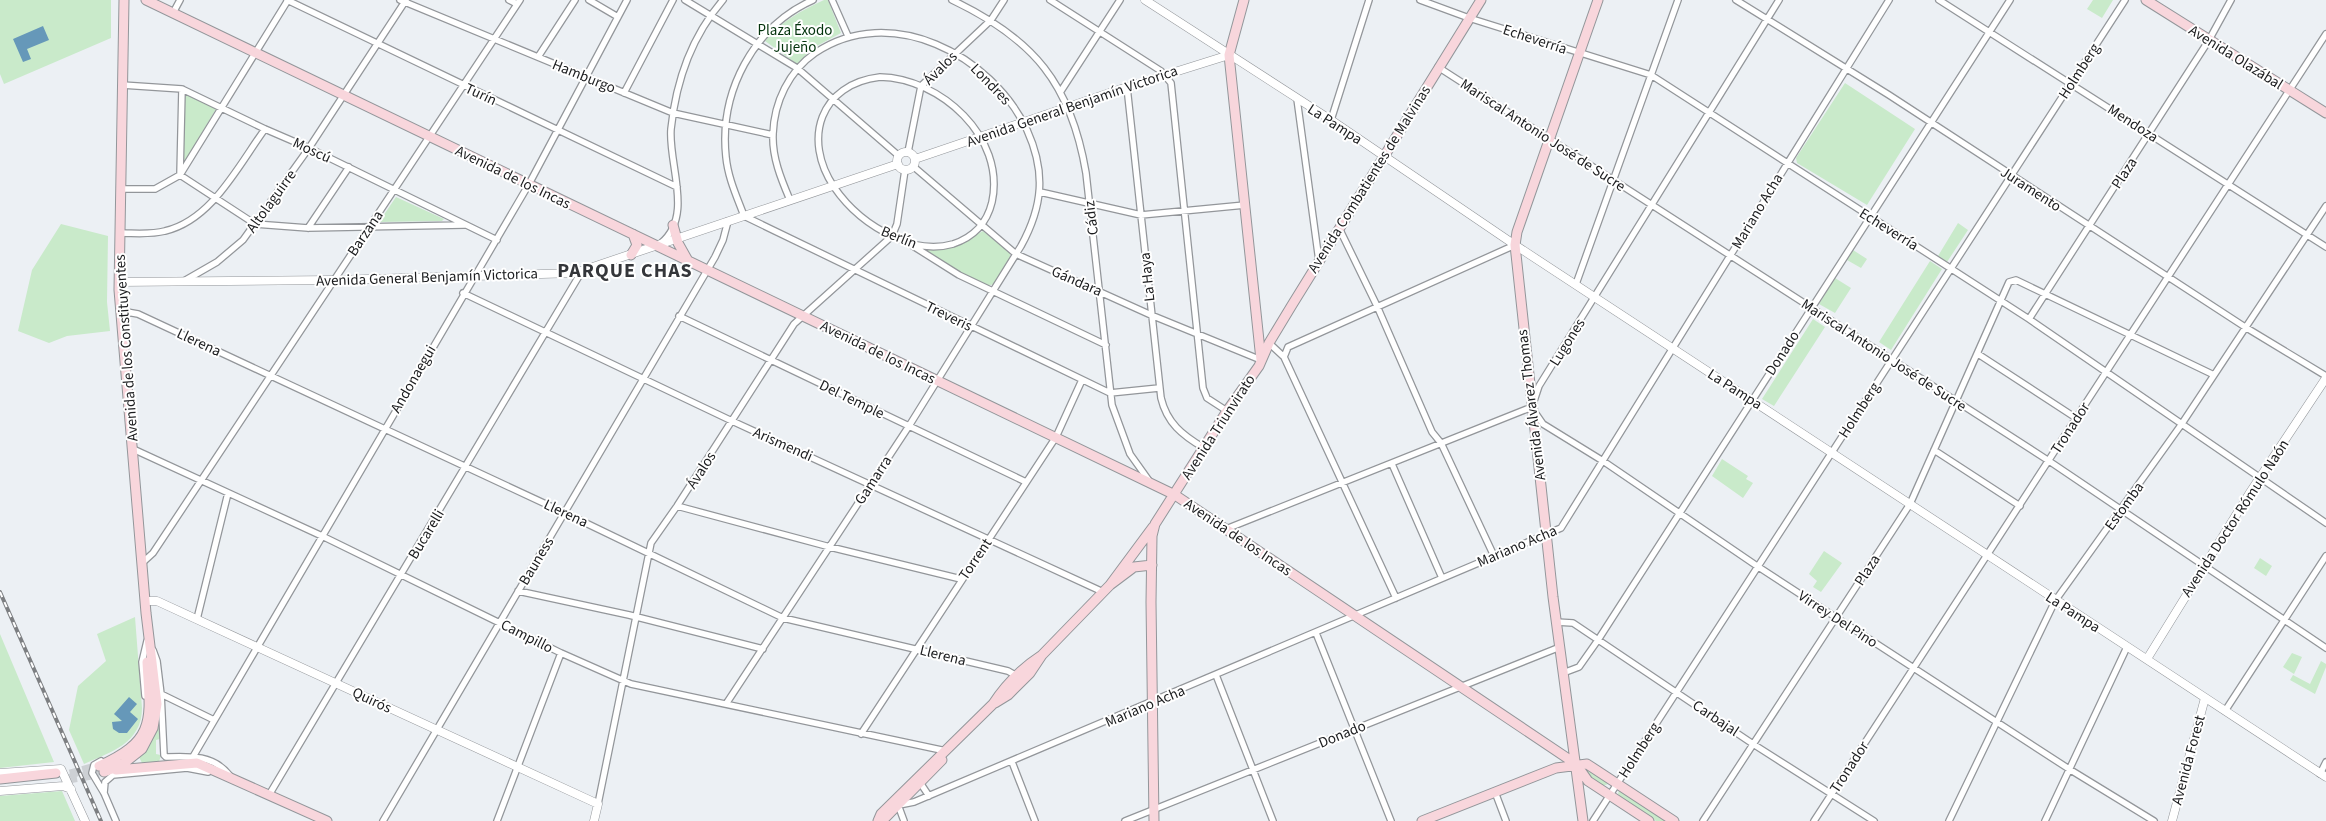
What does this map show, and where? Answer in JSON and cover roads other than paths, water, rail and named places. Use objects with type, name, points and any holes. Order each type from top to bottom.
[{"type":"main road","name":"Avenida de los Constituyentes","points":[[99,773],[129,750],[143,736],[147,728],[150,708],[148,636],[119,282],[124,0]]},
{"type":"main road","name":"Avenida de los Incas","points":[[146,0],[1175,495],[1576,764],[1588,781],[1649,821]]},
{"type":"main road","name":"Avenida Triunvirato","points":[[1154,821],[1152,536],[1155,524],[1175,495],[1226,411],[1261,360],[1229,55],[1244,0]]},
{"type":"main road","name":"Avenida Combatientes de Malvinas","points":[[1261,360],[1269,343],[1383,156],[1482,0]]},
{"type":"main road","name":"Avenida Álvarez Thomas","points":[[1583,821],[1556,622],[1514,245],[1598,0]]},
{"type":"main road","name":"Avenida Olazábal","points":[[2146,0],[2326,113]]},
{"type":"main road","points":[[673,225],[676,239],[687,260]]},
{"type":"main road","points":[[631,255],[636,245],[633,234]]},
{"type":"main road","points":[[897,802],[937,757],[946,751],[993,704],[1002,689],[1020,678],[1106,588],[1155,524]]},
{"type":"main road","points":[[1106,588],[1134,567],[1152,565]]},
{"type":"main road","points":[[878,821],[881,814],[921,784],[941,761],[946,751]]},
{"type":"main road","points":[[99,773],[197,763],[327,821]]},
{"type":"main road","name":"Avenida de los Incas","points":[[1576,764],[1587,764],[1674,821]]},
{"type":"main road","points":[[1422,821],[1556,768],[1576,764]]},
{"type":"main road","points":[[0,779],[60,777]]},
{"type":"main road","points":[[0,784],[60,777]]},
{"type":"street","points":[[173,12],[180,0]]},
{"type":"street","points":[[120,189],[155,189],[180,175],[220,106],[287,0]]},
{"type":"street","name":"Turín","points":[[287,0],[677,187]]},
{"type":"street","points":[[509,0],[518,2]]},
{"type":"street","points":[[538,57],[575,0]]},
{"type":"street","points":[[589,0],[618,17]]},
{"type":"street","name":"Andonaegui","points":[[194,755],[463,293],[497,240],[627,0]]},
{"type":"street","points":[[624,92],[673,0]]},
{"type":"street","points":[[685,0],[797,68],[898,160],[905,170],[897,224],[892,236]]},
{"type":"street","points":[[657,246],[668,236],[678,204],[671,147],[673,113],[679,80],[689,54],[711,16],[723,0]]},
{"type":"street","points":[[744,216],[728,170],[725,124],[733,88],[749,57],[775,24],[790,12],[813,0]]},
{"type":"street","points":[[832,0],[848,36]]},
{"type":"street","name":"Cádiz","points":[[952,0],[991,20],[1016,39],[1039,61],[1061,91],[1069,107],[1081,142],[1090,204],[1110,392],[1115,416],[1136,464],[1150,482]]},
{"type":"street","name":"Ávalos","points":[[908,152],[922,86],[991,20],[1004,0]]},
{"type":"street","points":[[1050,0],[1165,74],[1171,87],[1205,394],[1226,411]]},
{"type":"street","points":[[1061,91],[1120,0]]},
{"type":"street","name":"La Pampa","points":[[1145,0],[1331,120],[1514,245],[1596,296],[1988,557],[2323,776]]},
{"type":"street","points":[[1331,120],[1369,0]]},
{"type":"street","name":"Echeverría","points":[[1420,0],[1437,3],[1469,18],[1651,75],[2030,319],[2181,425],[2326,523]]},
{"type":"street","points":[[1576,284],[1678,0]]},
{"type":"street","name":"Juramento","points":[[1736,0],[2326,377]]},
{"type":"street","name":"Lugones","points":[[1532,407],[1540,386],[1779,0]]},
{"type":"street","name":"Mariano Acha","points":[[897,802],[914,802],[1012,762],[1494,556],[1556,532],[1564,523],[1603,461],[1889,0]]},
{"type":"street","name":"Mendoza","points":[[1939,0],[1989,33],[2072,83],[2326,247]]},
{"type":"street","name":"Donado","points":[[1563,673],[1579,667],[1598,640],[2010,0]]},
{"type":"street","name":"Holmberg","points":[[1593,821],[2125,0]]},
{"type":"street","name":"Plaza","points":[[2030,319],[2209,40],[2231,0]]},
{"type":"street","name":"Hamburgo","points":[[404,1],[673,113],[773,135]]},
{"type":"street","name":"Altolaguirre","points":[[182,282],[227,255],[255,224],[310,148],[404,1]]},
{"type":"street","name":"Barzana","points":[[142,563],[153,553],[332,280],[518,2]]},
{"type":"street","name":"Londres","points":[[797,68],[821,49],[848,36],[871,32],[893,33],[927,40],[955,53],[974,65],[997,86],[1023,122],[1037,161],[1040,192],[1033,220],[1016,254]]},
{"type":"street","name":"Tronador","points":[[1814,821],[1988,557],[2130,334],[2326,34]]},
{"type":"street","name":"Avenida General Benjamín Victorica","points":[[905,170],[914,163],[980,137],[1165,74],[1229,55]]},
{"type":"street","name":"Mariscal Antonio José de Sucre","points":[[1438,67],[2049,461],[2282,621],[2326,648]]},
{"type":"street","points":[[790,200],[775,158],[773,135],[780,100],[797,68]]},
{"type":"street","points":[[832,98],[849,85],[874,78],[901,79],[922,86],[958,111],[980,137],[990,155],[994,176],[991,207],[982,225]]},
{"type":"street","name":"Moscú","points":[[122,85],[182,89],[265,129],[310,148],[497,240]]},
{"type":"street","name":"La Haya","points":[[1127,87],[1159,388],[1163,408],[1173,425],[1188,438],[1204,448]]},
{"type":"street","points":[[180,175],[182,89]]},
{"type":"street","name":"Berlín","points":[[832,98],[822,116],[819,136],[820,157],[833,185],[859,215],[892,236],[911,244],[926,247],[948,245],[964,239],[982,225]]},
{"type":"street","points":[[1297,99],[1319,261]]},
{"type":"street","points":[[119,233],[151,234],[174,229],[201,214],[214,200],[265,129]]},
{"type":"street","points":[[908,152],[914,163]]},
{"type":"street","name":"Avenida General Benjamín Victorica","points":[[119,282],[332,280],[567,274],[631,255],[833,185],[898,160],[908,152]]},
{"type":"street","name":"Gándara","points":[[914,163],[1016,254],[1151,315],[1261,360]]},
{"type":"street","points":[[308,228],[349,168]]},
{"type":"street","points":[[180,175],[214,200],[255,224],[308,228],[465,225]]},
{"type":"street","points":[[1040,192],[1141,215],[1244,205]]},
{"type":"street","name":"Estomba","points":[[1949,821],[2055,601],[2181,425],[2326,206]]},
{"type":"street","name":"Treveris","points":[[744,216],[1110,392],[1159,388]]},
{"type":"street","name":"Bauness","points":[[383,821],[707,270],[723,240],[728,221]]},
{"type":"street","points":[[1339,228],[1377,306],[1432,432],[1441,443],[1494,556]]},
{"type":"street","name":"Ávalos","points":[[594,821],[651,543],[677,506],[794,324],[892,236]]},
{"type":"street","points":[[911,244],[959,275],[1106,345]]},
{"type":"street","points":[[1284,357],[1288,347],[1514,245]]},
{"type":"street","name":"Gamarra","points":[[726,704],[909,426],[1016,254]]},
{"type":"street","name":"Bucarelli","points":[[269,795],[467,467],[582,271]]},
{"type":"street","name":"Plaza","points":[[1703,821],[1910,504],[2011,281],[2016,280],[2045,293]]},
{"type":"street","name":"Arismendi","points":[[463,293],[732,421],[871,483],[988,539],[1106,588]]},
{"type":"street","points":[[2045,293],[2214,375]]},
{"type":"street","name":"Llerena","points":[[121,311],[138,314],[270,375],[565,513],[783,618],[917,649],[1020,678]]},
{"type":"street","name":"Del Temple","points":[[679,316],[1026,482]]},
{"type":"street","points":[[1269,343],[1284,357],[1396,598]]},
{"type":"street","points":[[1978,354],[2076,418]]},
{"type":"street","name":"Avenida Doctor Rómulo Naón","points":[[2146,659],[2326,377]]},
{"type":"street","name":"Torrent","points":[[861,734],[1056,437],[1082,380]]},
{"type":"street","points":[[1226,529],[1532,407]]},
{"type":"street","name":"Virrey Del Pino","points":[[1532,407],[1543,424],[1603,461],[1678,514],[2146,819],[2154,821]]},
{"type":"street","name":"Campillo","points":[[133,449],[322,536],[561,653],[623,681],[946,751]]},
{"type":"street","points":[[1934,450],[2020,506]]},
{"type":"street","points":[[1392,464],[1442,578]]},
{"type":"street","points":[[197,619],[228,493]]},
{"type":"street","points":[[677,506],[830,547],[961,579]]},
{"type":"street","points":[[2225,711],[2326,556]]},
{"type":"street","points":[[518,591],[636,617],[763,649]]},
{"type":"street","name":"Quirós","points":[[145,601],[158,601],[598,804]]},
{"type":"street","name":"Carbajal","points":[[1556,622],[1573,623],[1753,744],[1874,821]]},
{"type":"street","points":[[1316,633],[1391,821]]},
{"type":"street","name":"Avenida de los Constituyentes","points":[[148,636],[157,662],[161,694],[164,755],[166,757],[194,755]]},
{"type":"street","name":"Avenida de los Constituyentes","points":[[99,773],[92,773],[94,765],[132,743],[144,722],[146,713],[142,662],[148,636]]},
{"type":"street","name":"Donado","points":[[1125,821],[1560,646]]},
{"type":"street","points":[[2045,821],[2128,647]]},
{"type":"street","points":[[497,821],[561,653]]},
{"type":"street","points":[[1216,676],[1273,821]]},
{"type":"street","points":[[161,694],[214,720]]},
{"type":"street","name":"Avenida Forest","points":[[2172,821],[2205,698]]},
{"type":"street","points":[[194,755],[223,766],[232,778]]},
{"type":"street","points":[[1012,762],[1034,821]]},
{"type":"street","points":[[2323,776],[2326,762]]},
{"type":"street","points":[[0,773],[57,768],[60,777],[71,788],[85,821]]},
{"type":"street","points":[[105,782],[113,775],[187,768],[204,771],[218,777],[232,778]]},
{"type":"street","points":[[99,773],[105,782],[104,793]]},
{"type":"street","points":[[99,773],[104,793],[116,821]]},
{"type":"street","points":[[0,791],[60,777]]},
{"type":"street","points":[[921,784],[929,796]]},
{"type":"street","points":[[1495,792],[1506,821]]},
{"type":"street","points":[[897,802],[904,821]]},
{"type":"water","points":[[43,26],[49,40],[27,49],[31,59],[23,62],[13,39]]},
{"type":"water","points":[[129,697],[137,704],[130,712],[138,719],[127,733],[119,733],[113,729],[112,722],[122,721],[114,714]]},
{"type":"tunnel","points":[[56,773],[70,774],[99,766]]},
{"type":"tunnel","points":[[68,779],[99,774]]},
{"type":"railway","points":[[0,592],[101,821]]},
{"type":"district","name":"PARQUE CHAS","points":[[625,270]]},
{"type":"park label","name":"Plaza Éxodo Jujeño","points":[[795,38]]}]
